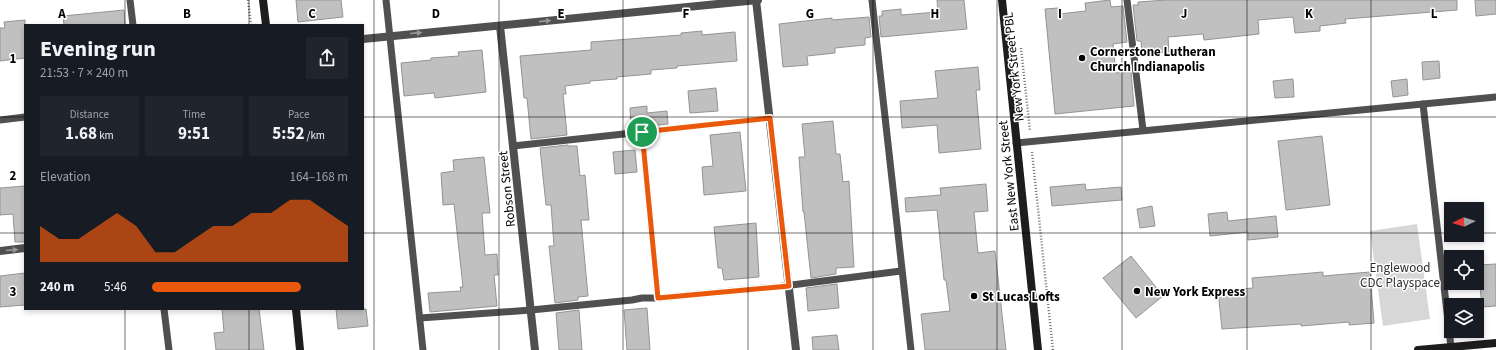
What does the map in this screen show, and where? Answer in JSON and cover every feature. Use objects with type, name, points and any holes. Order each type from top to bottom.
[{"type":"main road","points":[[263,0],[266,24]]},
{"type":"main road","name":"East New York Street","points":[[1002,0],[1038,350]]},
{"type":"main road","points":[[296,310],[300,350]]},
{"type":"main road","points":[[1418,350],[1496,343]]},
{"type":"street","points":[[364,38],[757,0],[796,350]]},
{"type":"street","name":"Robson Street","points":[[500,26],[535,350]]},
{"type":"street","points":[[0,251],[24,248]]},
{"type":"lane","points":[[130,0],[133,24]]},
{"type":"lane","points":[[386,0],[423,350]]},
{"type":"lane","points":[[872,0],[911,350]]},
{"type":"lane","points":[[1127,0],[1143,130]]},
{"type":"lane","points":[[1016,143],[1496,97]]},
{"type":"lane","points":[[1423,104],[1451,347]]},
{"type":"lane","points":[[0,120],[24,117]]},
{"type":"lane","points":[[513,146],[770,118]]},
{"type":"lane","points":[[642,132],[658,298]]},
{"type":"lane","points":[[420,318],[531,310],[642,298],[658,298],[789,286],[902,271]]},
{"type":"lane","points":[[164,310],[169,350]]},
{"type":"path","points":[[248,0],[251,24]]},
{"type":"path","name":"New York Street PBL","points":[[1021,47],[1030,132]]},
{"type":"path","points":[[1033,159],[1053,350]]},
{"type":"green space","name":"Englewood CDC Playspace","points":[[1417,224],[1430,319],[1383,326],[1370,231]]},
{"type":"building","points":[[296,0],[341,0],[343,17],[298,22]]},
{"type":"building","points":[[937,0],[964,0],[967,29],[881,37],[879,16],[882,16],[882,11],[901,9],[901,15],[938,12]]},
{"type":"building","name":"Cornerstone Lutheran Church Indianapolis","points":[[1110,0],[1111,7],[1123,6],[1127,42],[1113,44],[1116,73],[1131,72],[1134,106],[1055,114],[1045,9],[1058,8],[1059,14],[1086,11],[1085,3]]},
{"type":"building","points":[[1166,0],[1457,0],[1457,10],[1345,19],[1346,23],[1320,26],[1320,31],[1295,33],[1293,17],[1258,20],[1259,34],[1204,40],[1203,34],[1168,37],[1169,52],[1142,55],[1141,41],[1137,41],[1133,5],[1138,5],[1138,2]]},
{"type":"building","points":[[1475,0],[1496,0],[1496,14],[1476,16]]},
{"type":"building","points":[[124,10],[125,24],[64,24],[63,16]]},
{"type":"building","points":[[869,17],[871,37],[865,38],[865,45],[835,48],[835,53],[807,56],[808,65],[783,67],[779,24],[832,18],[832,20]]},
{"type":"building","points":[[25,20],[24,58],[0,61],[0,28],[5,28],[4,22]]},
{"type":"building","points":[[702,31],[702,35],[735,32],[737,61],[677,66],[677,68],[651,70],[651,74],[617,77],[617,79],[590,81],[590,83],[565,86],[566,94],[563,94],[567,135],[531,139],[527,98],[524,98],[520,56],[591,50],[591,42],[681,35],[681,33]]},
{"type":"building","points":[[482,50],[486,92],[435,98],[434,93],[404,96],[401,63],[431,60],[431,58],[459,56],[458,52]]},
{"type":"building","points":[[1439,61],[1440,78],[1423,80],[1422,62]]},
{"type":"building","points":[[978,67],[980,90],[976,90],[981,149],[939,153],[937,125],[902,128],[900,101],[938,98],[935,71]]},
{"type":"building","points":[[1293,79],[1294,97],[1275,98],[1273,81]]},
{"type":"building","points":[[1407,79],[1408,95],[1393,97],[1391,81]]},
{"type":"building","points":[[716,88],[718,111],[690,113],[688,91]]},
{"type":"building","points":[[647,106],[647,113],[667,111],[668,124],[631,128],[630,108]]},
{"type":"building","points":[[833,121],[836,154],[840,154],[843,182],[849,181],[854,267],[836,268],[836,274],[811,278],[803,212],[799,157],[805,157],[802,124]]},
{"type":"building","points":[[740,132],[746,191],[704,195],[702,167],[713,166],[710,135]]},
{"type":"building","points":[[1322,136],[1330,205],[1286,210],[1278,141]]},
{"type":"building","points":[[568,145],[577,146],[580,176],[585,175],[589,220],[581,220],[588,296],[578,297],[578,300],[555,303],[549,246],[554,246],[551,205],[546,205],[540,148]]},
{"type":"building","points":[[635,150],[637,172],[615,174],[613,152]]},
{"type":"building","points":[[484,157],[490,213],[482,213],[485,255],[497,254],[498,275],[494,275],[497,306],[430,312],[428,293],[461,291],[460,287],[463,287],[454,204],[443,205],[441,173],[454,171],[453,160]]},
{"type":"building","name":"St Lucas Lofts","points":[[986,184],[988,211],[974,212],[978,253],[995,251],[1006,350],[925,350],[921,314],[950,311],[946,280],[944,280],[937,210],[906,212],[905,198],[941,195],[940,188]]},
{"type":"building","points":[[1085,184],[1086,190],[1121,187],[1122,200],[1052,206],[1050,187]]},
{"type":"building","points":[[24,186],[24,242],[15,242],[13,214],[0,215],[0,188]]},
{"type":"building","points":[[1152,206],[1155,226],[1140,228],[1137,209]]},
{"type":"building","points":[[1227,212],[1228,221],[1276,216],[1278,237],[1248,240],[1248,232],[1210,236],[1208,214]]},
{"type":"building","points":[[756,223],[759,277],[724,280],[722,268],[718,268],[714,227]]},
{"type":"building","name":"New York Express","points":[[1131,256],[1163,296],[1136,318],[1103,278]]},
{"type":"building","points":[[1496,264],[1496,306],[1484,307],[1484,298],[1481,298],[1480,290],[1484,290],[1484,265]]},
{"type":"building","points":[[1323,272],[1323,276],[1370,272],[1374,323],[1349,325],[1349,322],[1301,326],[1301,324],[1222,329],[1218,291],[1253,288],[1252,278]]},
{"type":"building","points":[[24,273],[24,305],[0,307],[0,276]]},
{"type":"building","points":[[837,284],[839,308],[808,311],[806,288]]},
{"type":"building","points":[[647,308],[650,350],[627,350],[624,310]]},
{"type":"building","points":[[366,309],[368,326],[338,329],[336,310]]},
{"type":"building","points":[[222,310],[259,310],[264,350],[216,350],[214,333],[224,332]]},
{"type":"building","points":[[579,310],[582,350],[559,350],[556,313]]},
{"type":"building","points":[[837,335],[839,350],[813,350],[812,337]]},
{"type":"place","name":"Cornerstone Lutheran Church Indianapolis","points":[[1082,58]]},
{"type":"place","name":"New York Express","points":[[1137,291]]},
{"type":"place","name":"St Lucas Lofts","points":[[974,296]]},
{"type":"route","points":[[770,118],[789,286],[658,298],[642,132],[770,118]]}]
